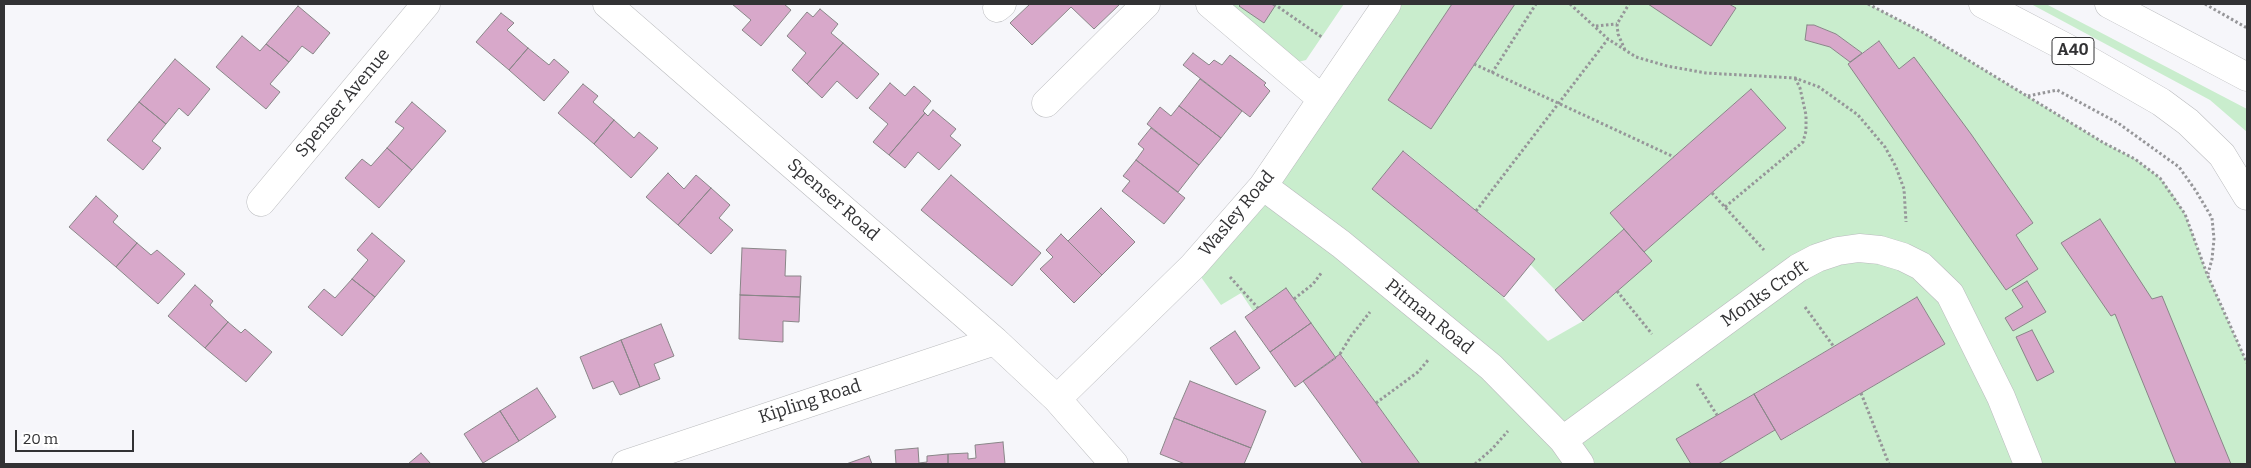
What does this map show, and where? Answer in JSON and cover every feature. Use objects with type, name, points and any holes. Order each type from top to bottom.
[{"type":"main road","name":"Spenser Avenue","points":[[261,202],[426,4]]},
{"type":"main road","name":"Spenser Road","points":[[607,4],[995,340],[1056,399],[1114,464]]},
{"type":"main road","points":[[1046,103],[1146,4]]},
{"type":"main road","points":[[1210,4],[1322,99]]},
{"type":"main road","name":"Wasley Road","points":[[1056,399],[1204,254],[1263,186],[1349,56],[1387,4]]},
{"type":"main road","name":"A40","points":[[1983,4],[2067,48],[2168,107],[2188,122],[2222,155],[2247,196]]},
{"type":"main road","points":[[2109,4],[2247,77]]},
{"type":"main road","name":"Pitman Road","points":[[1263,186],[1341,244],[1490,367],[1563,440],[1580,464]]},
{"type":"main road","name":"Monks Croft","points":[[1563,440],[1786,277],[1817,258],[1838,251],[1859,248],[1880,250],[1903,257],[1921,266],[1950,294],[2001,397],[2028,464]]},
{"type":"main road","name":"Kipling Road","points":[[626,464],[995,340]]},
{"type":"path","points":[[1274,4],[1349,56]]},
{"type":"path","points":[[1492,73],[1536,4]]},
{"type":"path","points":[[1570,4],[1608,38],[1636,57],[1691,71],[1795,78],[1819,87],[1842,102],[1858,115],[1885,147],[1896,167],[1904,189],[1906,232],[1903,257]]},
{"type":"path","points":[[1626,51],[1618,34],[1617,24],[1629,4]]},
{"type":"path","points":[[1868,4],[1922,32],[2104,143],[2135,159],[2160,178],[2185,214],[2207,274],[2247,363]]},
{"type":"path","points":[[2206,4],[2247,28]]},
{"type":"path","points":[[1593,25],[1617,24]]},
{"type":"path","points":[[1476,211],[1608,38]]},
{"type":"path","points":[[1474,64],[1674,157]]},
{"type":"path","points":[[1725,207],[1803,142],[1806,131],[1806,115],[1795,78]]},
{"type":"path","points":[[2028,96],[2057,90],[2118,123],[2179,167],[2212,218],[2214,239],[2212,259],[2207,274]]},
{"type":"path","points":[[1712,193],[1786,277],[1834,347]]},
{"type":"path","points":[[1204,254],[1238,285],[1258,308]]},
{"type":"path","points":[[1340,354],[1351,336],[1390,284]]},
{"type":"path","points":[[1617,291],[1673,359]]},
{"type":"path","points":[[1376,403],[1418,372],[1450,334]]},
{"type":"path","points":[[1861,393],[1889,464]]},
{"type":"path","points":[[1475,464],[1492,449],[1530,406]]},
{"type":"green space","points":[[1223,4],[1344,4],[1306,60],[1294,63]]},
{"type":"green space","points":[[1387,4],[1452,4],[1388,100],[1431,128],[1515,4],[1648,4],[1711,45],[1736,8],[1729,4],[1868,4],[1922,32],[2104,143],[2135,159],[2160,178],[2185,214],[2207,274],[2247,363],[2247,464],[1718,464],[1775,430],[1782,440],[1945,344],[1917,297],[1677,439],[1691,464],[1420,464],[1341,354],[1336,358],[1253,311],[1241,293],[1221,305],[1193,266]],"holes":[[[1807,25],[1814,25],[1836,34],[1862,53],[1879,41],[1899,69],[1914,58],[2033,223],[2016,235],[2037,270],[2006,289],[1849,64],[1850,62],[1830,47],[1806,40]],[[1751,89],[1786,128],[1644,252],[1651,261],[1583,321],[1548,341],[1503,297],[1372,189],[1404,151],[1535,259],[1530,264],[1555,290],[1624,229],[1610,213]]]},
{"type":"green space","points":[[2031,4],[2046,4],[2247,109],[2247,132],[2210,100]]},
{"type":"building","points":[[732,4],[784,4],[791,10],[761,46],[742,30],[751,20]]},
{"type":"building","points":[[1030,4],[1120,4],[1094,29],[1071,7],[1032,45],[1010,23]]},
{"type":"building","points":[[1241,4],[1271,4],[1275,6],[1264,23],[1239,6]]},
{"type":"building","points":[[1452,4],[1515,4],[1431,129],[1388,100]]},
{"type":"building","points":[[1648,4],[1729,4],[1736,8],[1711,46]]},
{"type":"building","points":[[298,6],[330,33],[313,54],[302,46],[289,62],[266,44]]},
{"type":"building","points":[[820,9],[838,24],[831,33],[843,43],[807,84],[792,70],[806,53],[787,36],[807,12],[813,17]]},
{"type":"building","points":[[501,13],[514,23],[507,30],[528,48],[509,70],[476,42]]},
{"type":"building","points":[[1807,25],[1814,25],[1836,34],[1862,53],[1850,62],[1830,47],[1805,40]]},
{"type":"building","points":[[242,36],[260,51],[266,44],[289,62],[270,84],[280,92],[266,109],[216,67]]},
{"type":"building","points":[[1879,41],[1899,69],[1914,57],[2033,223],[2016,235],[2038,269],[2006,290],[1848,64]]},
{"type":"building","points":[[843,43],[879,74],[857,99],[837,81],[822,98],[807,84]]},
{"type":"building","points":[[528,48],[549,65],[554,59],[569,72],[544,101],[509,70]]},
{"type":"building","points":[[1193,53],[1209,65],[1214,60],[1222,65],[1230,55],[1266,83],[1264,85],[1270,91],[1250,117],[1183,65]]},
{"type":"building","points":[[175,59],[210,89],[188,116],[179,108],[166,124],[139,102]]},
{"type":"building","points":[[1200,79],[1242,111],[1221,138],[1179,106]]},
{"type":"building","points":[[890,83],[905,96],[914,86],[931,101],[923,111],[925,113],[889,155],[873,142],[888,124],[869,108]]},
{"type":"building","points":[[583,84],[598,96],[593,102],[614,120],[594,144],[558,113]]},
{"type":"building","points":[[1751,89],[1786,128],[1644,252],[1610,213]]},
{"type":"building","points":[[139,102],[166,124],[152,141],[161,148],[143,170],[107,140]]},
{"type":"building","points":[[412,102],[446,131],[412,170],[387,148],[404,128],[395,122]]},
{"type":"building","points":[[1179,106],[1221,138],[1199,165],[1147,124],[1160,107],[1171,116]]},
{"type":"building","points":[[933,110],[956,129],[950,136],[961,145],[939,170],[918,152],[905,168],[889,155],[925,113],[928,116]]},
{"type":"building","points":[[614,120],[634,138],[639,132],[658,148],[631,178],[594,144]]},
{"type":"building","points":[[1151,128],[1199,165],[1178,192],[1136,160],[1144,149],[1138,144]]},
{"type":"building","points":[[387,148],[412,170],[379,208],[345,178],[362,159],[371,166]]},
{"type":"building","points":[[1403,151],[1535,259],[1504,297],[1372,189]]},
{"type":"building","points":[[1136,160],[1185,198],[1164,224],[1122,191],[1130,181],[1123,176]]},
{"type":"building","points":[[668,173],[684,189],[696,175],[711,188],[678,225],[646,197]]},
{"type":"building","points":[[951,175],[1041,253],[1012,286],[921,210]]},
{"type":"building","points":[[711,188],[730,205],[719,218],[733,230],[711,254],[678,225]]},
{"type":"building","points":[[96,196],[118,216],[113,222],[137,243],[116,267],[69,227]]},
{"type":"building","points":[[1101,208],[1135,242],[1102,275],[1068,241]]},
{"type":"building","points":[[2100,219],[2152,299],[2162,296],[2231,464],[2176,464],[2115,314],[2111,316],[2061,243]]},
{"type":"building","points":[[1624,229],[1652,261],[1583,321],[1555,290]]},
{"type":"building","points":[[372,233],[405,261],[375,297],[352,279],[368,260],[357,250]]},
{"type":"building","points":[[1061,234],[1102,275],[1074,303],[1040,269],[1053,257],[1046,250]]},
{"type":"building","points":[[137,243],[151,255],[157,250],[185,274],[158,304],[116,267]]},
{"type":"building","points":[[742,248],[786,250],[785,276],[801,276],[800,297],[740,295]]},
{"type":"building","points":[[352,279],[375,297],[342,336],[308,307],[324,289],[335,298]]},
{"type":"building","points":[[2027,281],[2046,312],[2013,331],[2005,318],[2023,307],[2012,290]]},
{"type":"building","points":[[195,285],[213,301],[210,305],[228,322],[205,348],[168,316]]},
{"type":"building","points":[[1286,288],[1311,323],[1270,352],[1245,317]]},
{"type":"building","points":[[740,295],[800,297],[799,322],[783,321],[783,342],[739,339]]},
{"type":"building","points":[[1917,297],[1945,344],[1781,440],[1754,394]]},
{"type":"building","points":[[228,322],[241,333],[245,329],[272,352],[246,382],[205,348]]},
{"type":"building","points":[[1311,323],[1336,358],[1295,387],[1270,352]]},
{"type":"building","points":[[661,324],[674,356],[654,364],[660,379],[640,387],[621,340]]},
{"type":"building","points":[[2032,330],[2054,372],[2037,381],[2016,337]]},
{"type":"building","points":[[1235,331],[1260,368],[1236,385],[1210,348]]},
{"type":"building","points":[[621,340],[640,387],[620,395],[613,381],[593,389],[580,357]]},
{"type":"building","points":[[1340,354],[1420,464],[1363,464],[1303,381]]},
{"type":"building","points":[[1190,381],[1266,411],[1251,448],[1174,418]]},
{"type":"building","points":[[537,388],[556,417],[519,441],[500,411]]},
{"type":"building","points":[[1754,394],[1775,430],[1718,464],[1691,464],[1676,439]]},
{"type":"building","points":[[500,411],[519,441],[483,463],[464,434]]},
{"type":"building","points":[[1174,418],[1251,448],[1244,464],[1185,464],[1160,454]]},
{"type":"building","points":[[1003,442],[1005,464],[948,464],[948,454],[968,453],[968,459],[976,458],[975,445]]},
{"type":"building","points":[[918,448],[919,463],[927,462],[927,456],[948,454],[948,464],[896,464],[895,450]]},
{"type":"building","points":[[421,453],[431,464],[408,464]]},
{"type":"building","points":[[869,456],[872,464],[846,464]]}]
